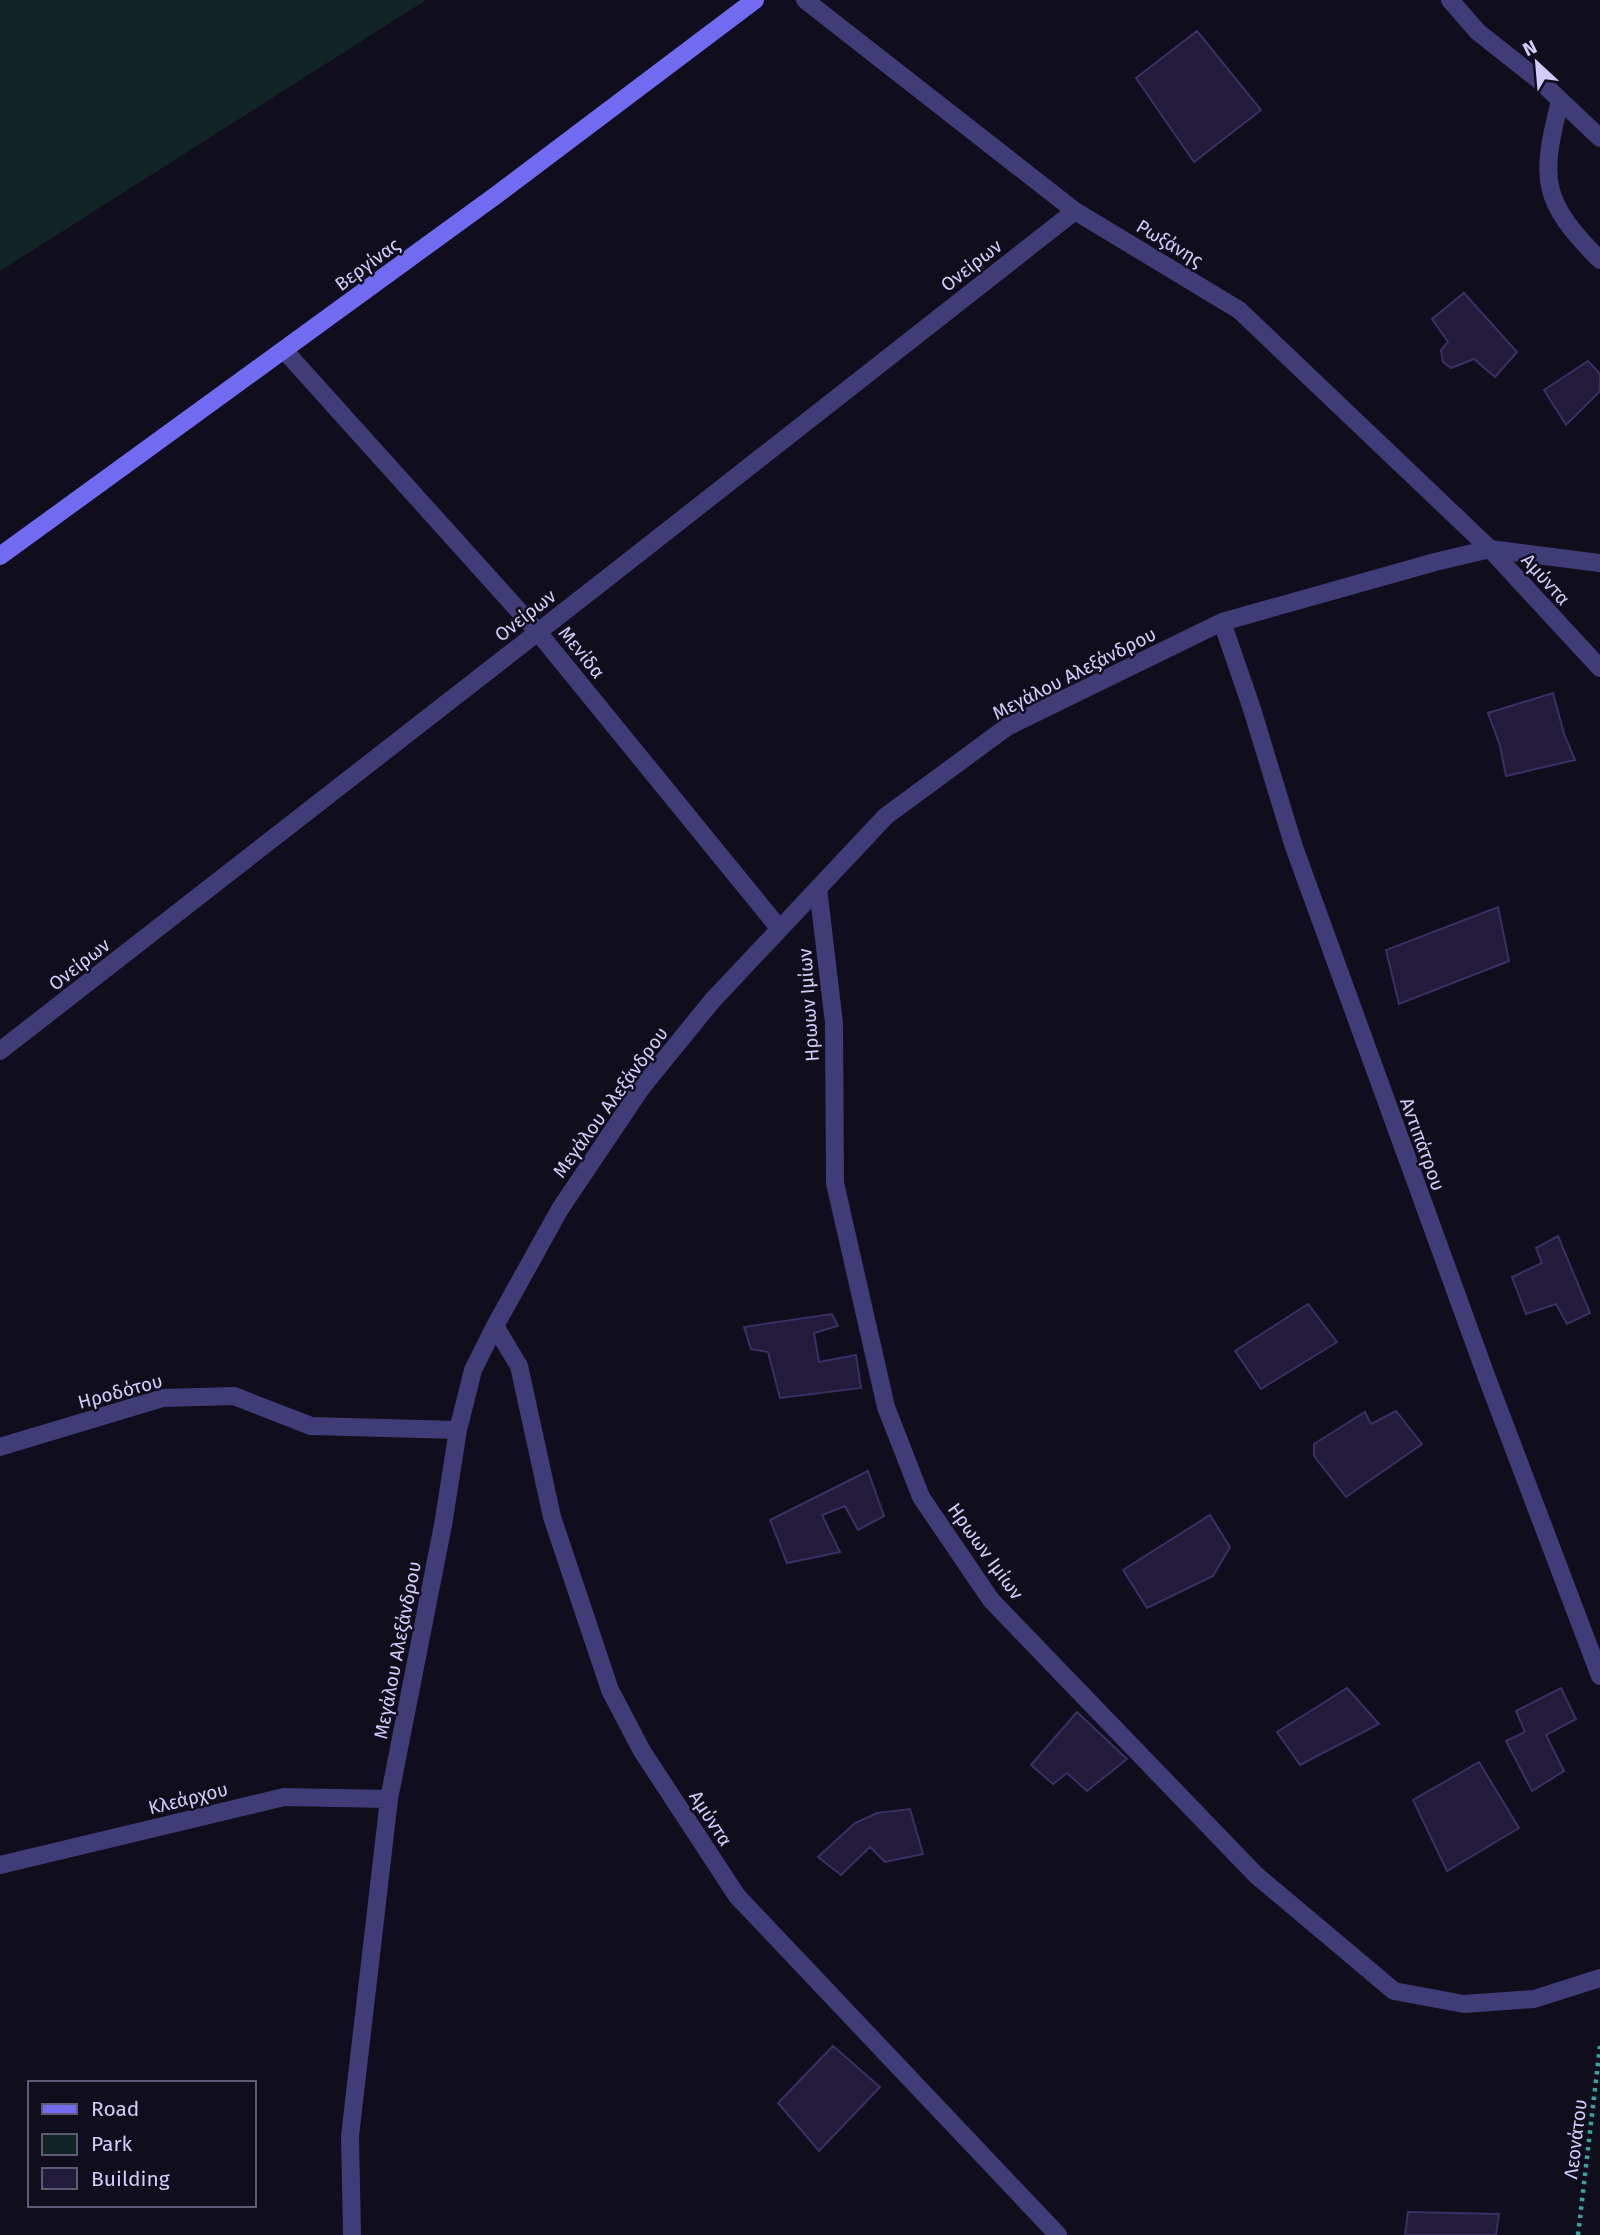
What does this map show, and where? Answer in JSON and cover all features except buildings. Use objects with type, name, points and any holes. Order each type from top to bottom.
[{"type":"street","name":"Βεργίνας","points":[[0,556],[484,204],[755,0]]},
{"type":"street","name":"Ρωξάνης","points":[[805,0],[1075,211],[1239,310],[1490,549]]},
{"type":"street","points":[[1450,0],[1468,22],[1512,57],[1600,138]]},
{"type":"street","points":[[1560,101],[1551,135],[1548,167],[1552,198],[1567,225],[1600,260]]},
{"type":"street","name":"Ονείρων","points":[[0,1051],[330,797],[537,631],[1075,211]]},
{"type":"street","name":"Μενίδα","points":[[284,350],[537,631],[779,928]]},
{"type":"street","name":"Μεγάλου Αλεξάνδρου","points":[[352,2235],[350,2136],[390,1799],[443,1525],[458,1430],[473,1370],[560,1209],[642,1087],[712,1000],[886,816],[1007,727],[1222,622],[1435,562],[1490,549],[1600,563]]},
{"type":"street","name":"Αμύντα","points":[[1490,549],[1600,668]]},
{"type":"street","name":"Αντιπάτρου","points":[[1222,622],[1303,873],[1477,1353],[1600,1676]]},
{"type":"street","name":"Ηρωων Ιμίων","points":[[818,888],[834,1023],[835,1183],[886,1407],[921,1497],[991,1600],[1256,1875],[1394,1991],[1464,2004],[1534,1999],[1600,1978]]},
{"type":"street","name":"Αμύντα","points":[[495,1326],[519,1366],[552,1517],[610,1690],[642,1751],[737,1896],[1058,2235]]},
{"type":"street","name":"Ηροδότου","points":[[0,1447],[163,1398],[234,1396],[311,1426],[458,1430]]},
{"type":"street","name":"Κλεάρχου","points":[[0,1865],[284,1797],[390,1799]]},
{"type":"path","name":"Λεονάτου","points":[[1578,2235],[1600,2046]]},
{"type":"green space","points":[[0,0],[426,0],[0,271]]}]
